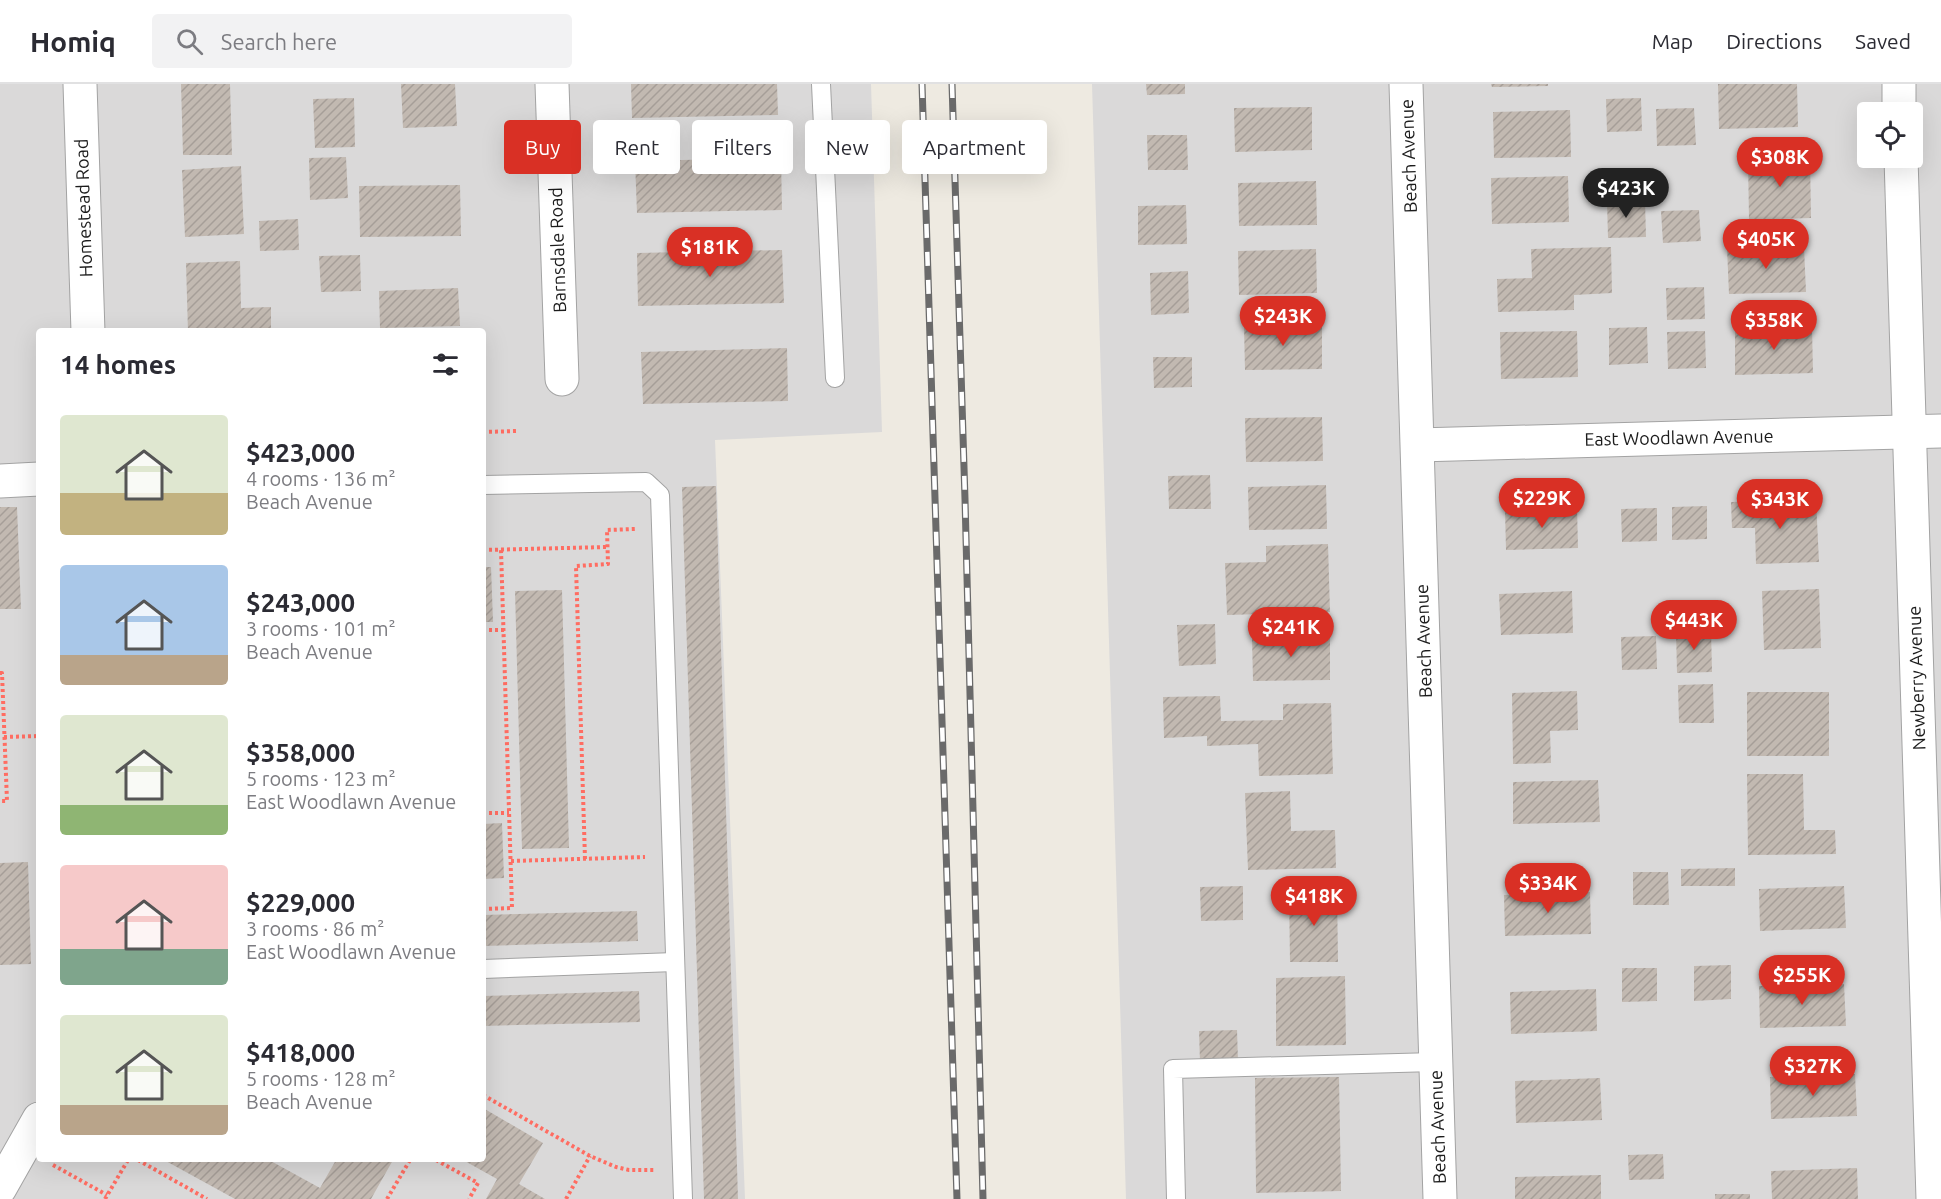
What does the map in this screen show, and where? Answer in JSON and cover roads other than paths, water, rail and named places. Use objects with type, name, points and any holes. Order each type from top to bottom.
[{"type":"street","name":"Homestead Road","points":[[80,84],[88,328]]},
{"type":"street","name":"Barnsdale Road","points":[[552,84],[562,380]]},
{"type":"street","name":"Beach Avenue","points":[[1407,84],[1440,1199]]},
{"type":"street","points":[[1899,84],[1899,102]]},
{"type":"street","name":"Newberry Avenue","points":[[1901,168],[1933,1199]]},
{"type":"street","name":"East Woodlawn Avenue","points":[[1418,445],[1941,431]]},
{"type":"street","points":[[0,481],[36,480]]},
{"type":"street","points":[[0,1188],[36,1124]]},
{"type":"lane","points":[[821,84],[835,378]]},
{"type":"lane","points":[[486,485],[646,482],[660,495],[683,1199]]},
{"type":"lane","points":[[486,969],[675,962]]},
{"type":"lane","points":[[1176,1199],[1173,1069],[1435,1062]]},
{"type":"railway","points":[[922,84],[957,1199]]},
{"type":"railway","points":[[952,84],[983,1199]]}]
